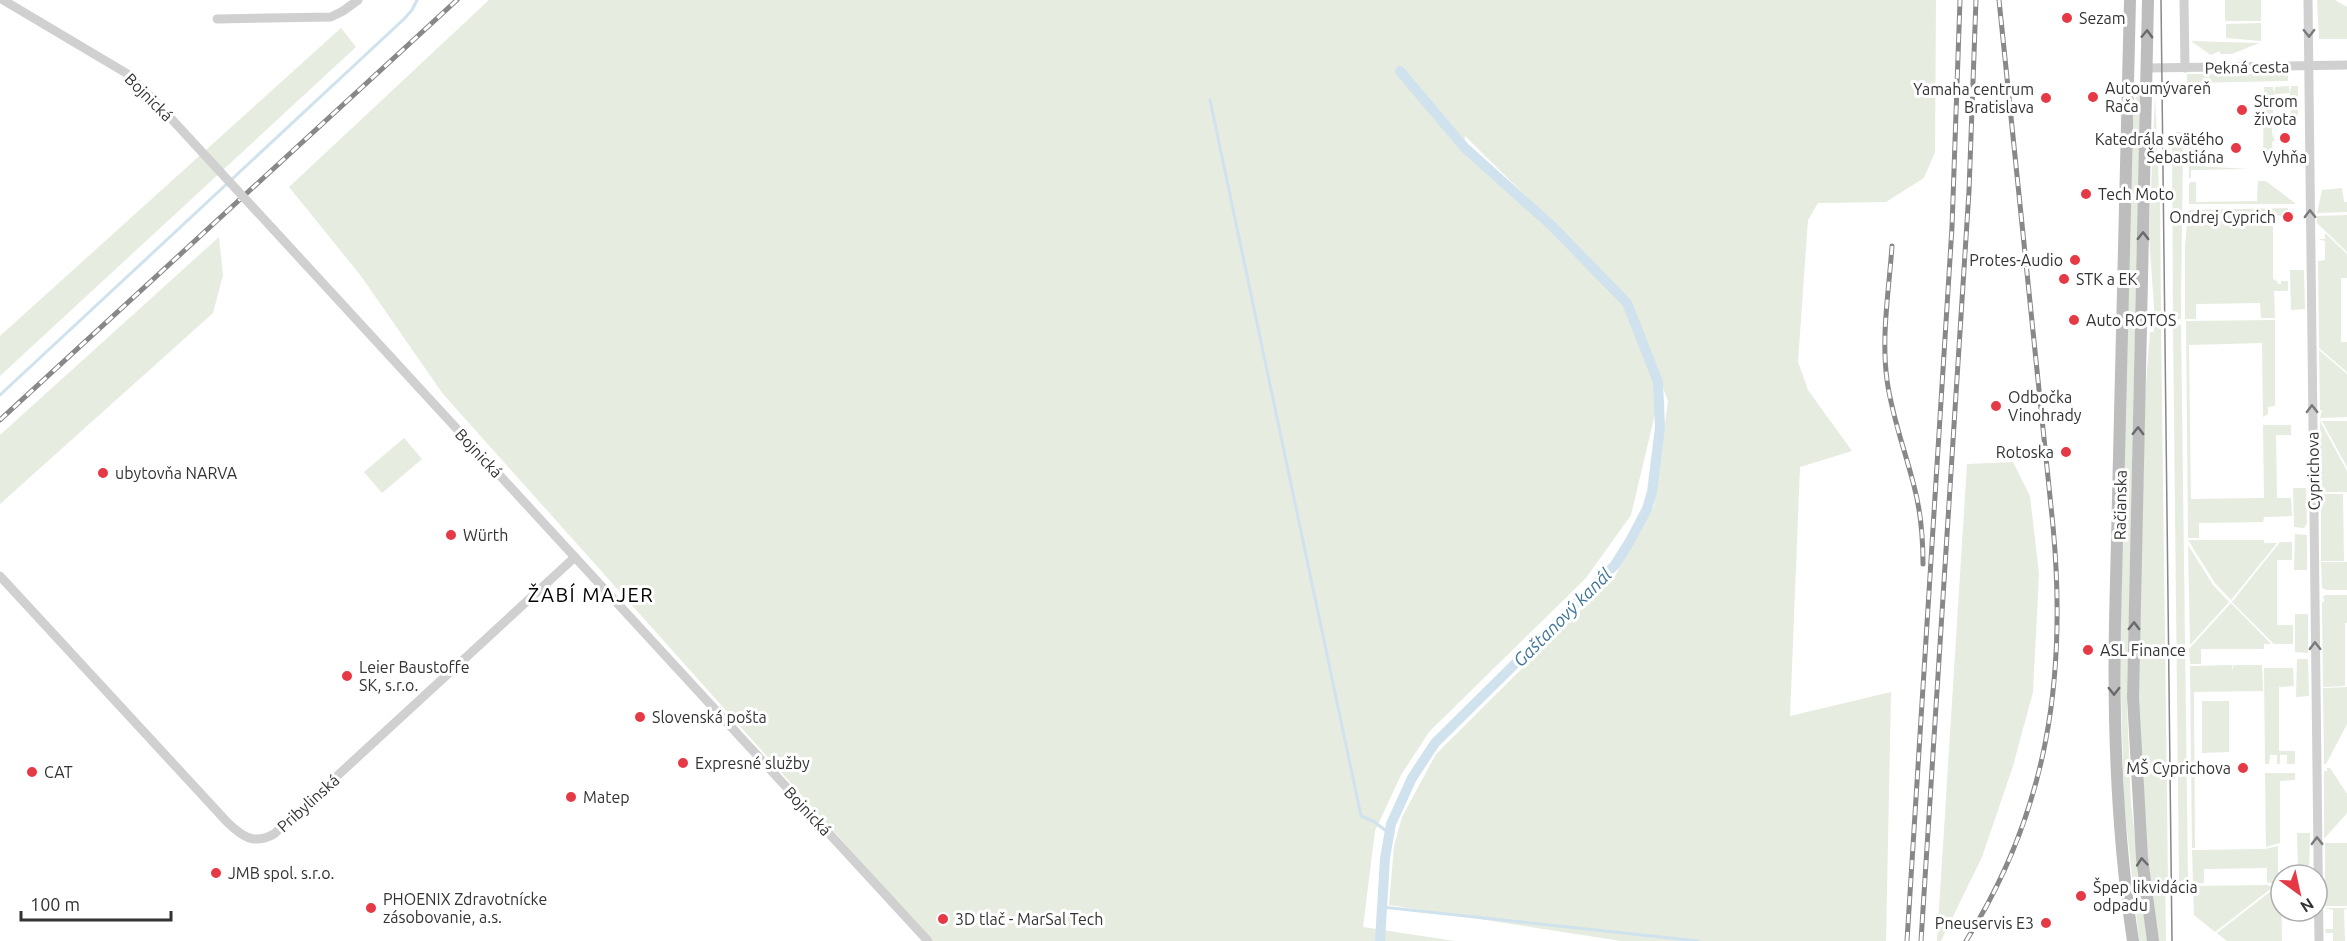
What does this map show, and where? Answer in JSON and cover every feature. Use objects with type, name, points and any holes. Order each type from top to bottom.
[{"type":"main road","name":"Račianska","points":[[2130,0],[2114,723],[2122,845],[2133,941]]},
{"type":"main road","name":"Račianska","points":[[2148,0],[2133,697],[2140,835],[2152,941]]},
{"type":"main road","points":[[2128,39],[2146,68],[2128,91]]},
{"type":"street","name":"Bojnická","points":[[3,0],[132,77],[928,941]]},
{"type":"street","points":[[217,19],[331,17],[358,0]]},
{"type":"street","points":[[2184,0],[2185,68]]},
{"type":"street","name":"Cyprichova","points":[[2308,0],[2319,941]]},
{"type":"street","name":"Pekná cesta","points":[[2146,68],[2347,65]]},
{"type":"street","name":"Pribylinská","points":[[0,576],[228,824],[240,835],[255,840],[274,834],[575,558]]},
{"type":"shaded area","points":[[489,0],[1936,0],[1935,152],[1924,178],[1886,202],[1818,203],[1808,220],[1798,362],[1808,390],[1852,451],[1800,467],[1790,716],[1891,692],[1886,941],[1621,941],[1389,905],[1394,846],[1402,817],[1436,754],[1615,576],[1654,506],[1668,401],[1630,299],[1465,136],[1464,147],[1552,226],[1627,303],[1661,389],[1631,515],[1586,578],[1429,732],[1401,775],[1375,831],[1363,927],[1455,941],[932,941],[443,394],[361,276],[289,187]]},
{"type":"shaded area","points":[[2225,0],[2261,0],[2261,21],[2225,21]]},
{"type":"shaded area","points":[[2317,0],[2335,0],[2347,7],[2347,39],[2319,39]]},
{"type":"shaded area","points":[[2261,23],[2261,41],[2226,38],[2226,24]]},
{"type":"shaded area","points":[[341,28],[356,47],[0,376],[0,336]]},
{"type":"shaded area","points":[[2191,41],[2259,43],[2232,54],[2220,54],[2220,51],[2211,55]]},
{"type":"shaded area","points":[[2288,73],[2288,81],[2187,83],[2187,74]]},
{"type":"shaded area","points":[[2289,86],[2290,93],[2274,94],[2273,156],[2288,158],[2291,152],[2298,152],[2298,159],[2263,159],[2264,87],[2273,87],[2274,93],[2275,87]]},
{"type":"shaded area","points":[[2291,86],[2298,86],[2298,117],[2291,117]]},
{"type":"shaded area","points":[[2136,94],[2140,94],[2127,706],[2131,803],[2147,941],[2139,941],[2124,803],[2120,650],[2132,131]]},
{"type":"shaded area","points":[[2155,95],[2160,190],[2161,320],[2155,320],[2149,236]]},
{"type":"shaded area","points":[[2176,132],[2183,132],[2181,319],[2173,320],[2172,137]]},
{"type":"shaded area","points":[[2197,139],[2197,166],[2249,169],[2191,170],[2191,178],[2189,178],[2188,144]]},
{"type":"shaded area","points":[[2258,181],[2266,181],[2296,204],[2189,204],[2189,184],[2191,182],[2196,182],[2196,202],[2257,201]]},
{"type":"shaded area","points":[[2342,188],[2344,202],[2347,202],[2347,212],[2317,213],[2322,190]]},
{"type":"shaded area","points":[[2288,208],[2288,215],[2273,216],[2273,279],[2278,284],[2281,284],[2281,281],[2288,281],[2288,291],[2274,291],[2275,318],[2261,318],[2260,303],[2196,304],[2196,319],[2185,319],[2185,247],[2188,211]]},
{"type":"shaded area","points":[[2347,215],[2347,252],[2317,223],[2317,216]]},
{"type":"shaded area","points":[[2325,233],[2347,254],[2347,278],[2341,278],[2341,342],[2347,342],[2347,372],[2319,348],[2318,261],[2325,260],[2325,241],[2318,239],[2325,239]]},
{"type":"shaded area","points":[[219,237],[223,275],[213,313],[0,504],[0,435]]},
{"type":"shaded area","points":[[2290,270],[2304,270],[2305,309],[2291,310]]},
{"type":"shaded area","points":[[2275,320],[2275,406],[2268,407],[2268,414],[2263,417],[2262,343],[2189,345],[2191,499],[2264,498],[2263,425],[2291,425],[2291,435],[2276,435],[2277,498],[2291,498],[2292,516],[2264,517],[2263,522],[2199,523],[2199,538],[2188,538],[2186,321]]},
{"type":"shaded area","points":[[2161,324],[2168,881],[2165,881],[2166,941],[2158,941],[2146,843],[2138,713],[2145,397],[2150,332],[2154,332],[2154,325]]},
{"type":"shaded area","points":[[2173,324],[2181,325],[2188,880],[2179,881]]},
{"type":"shaded area","points":[[2319,350],[2347,374],[2347,417],[2320,418],[2322,410],[2320,410]]},
{"type":"shaded area","points":[[2320,421],[2347,471],[2347,492],[2320,492]]},
{"type":"shaded area","points":[[2322,421],[2347,421],[2347,467]]},
{"type":"shaded area","points":[[404,438],[422,459],[382,493],[364,472]]},
{"type":"shaded area","points":[[2013,462],[2030,496],[2039,574],[2033,692],[2013,766],[1982,857],[1941,941],[1937,941],[1967,464]]},
{"type":"shaded area","points":[[2293,488],[2306,488],[2307,524],[2304,528],[2294,527]]},
{"type":"shaded area","points":[[2321,494],[2343,494],[2344,561],[2321,561],[2321,500],[2324,499]]},
{"type":"shaded area","points":[[2295,534],[2307,535],[2307,570],[2294,570]]},
{"type":"shaded area","points":[[2188,540],[2264,540],[2264,543],[2277,543],[2231,600],[2215,583]]},
{"type":"shaded area","points":[[2280,542],[2292,542],[2292,560],[2277,560],[2277,625],[2293,625],[2293,644],[2274,644],[2232,602]]},
{"type":"shaded area","points":[[2188,545],[2213,585],[2229,602],[2190,645]]},
{"type":"shaded area","points":[[2321,562],[2347,562],[2347,590],[2322,588]]},
{"type":"shaded area","points":[[2347,595],[2345,686],[2323,687],[2322,602],[2324,598],[2322,597]]},
{"type":"shaded area","points":[[2231,603],[2271,644],[2264,644],[2264,649],[2201,649],[2201,664],[2190,664],[2189,649]]},
{"type":"shaded area","points":[[2295,614],[2308,614],[2308,653],[2295,652]]},
{"type":"shaded area","points":[[2297,659],[2308,659],[2309,696],[2296,697]]},
{"type":"shaded area","points":[[2232,665],[2232,672],[2233,665],[2262,665],[2263,691],[2194,692],[2195,848],[2192,848],[2190,666]]},
{"type":"shaded area","points":[[2264,668],[2293,668],[2294,686],[2279,687],[2279,751],[2295,751],[2295,764],[2287,764],[2287,755],[2280,755],[2280,764],[2277,764],[2277,755],[2270,755],[2269,764],[2265,764]]},
{"type":"shaded area","points":[[2347,687],[2347,724],[2324,764],[2323,688]]},
{"type":"shaded area","points":[[2202,701],[2229,701],[2229,752],[2202,753]]},
{"type":"shaded area","points":[[2327,768],[2330,768],[2347,794],[2347,813],[2324,839],[2324,771],[2327,771]]},
{"type":"shaded area","points":[[2265,773],[2295,773],[2295,780],[2280,781],[2280,843],[2266,847]]},
{"type":"shaded area","points":[[2297,833],[2310,833],[2309,863],[2298,863]]},
{"type":"shaded area","points":[[2325,843],[2347,843],[2347,906],[2329,906],[2329,863],[2325,863]]},
{"type":"shaded area","points":[[2278,846],[2278,863],[2269,863],[2269,883],[2267,882],[2267,868],[2204,869],[2204,883],[2193,883],[2192,850],[2265,849]]},
{"type":"shaded area","points":[[2267,885],[2269,890],[2215,932],[2194,915],[2193,886]]},
{"type":"shaded area","points":[[2269,893],[2269,923],[2282,923],[2282,941],[2227,941],[2217,933]]},
{"type":"shaded area","points":[[2329,908],[2347,908],[2344,910],[2345,941],[2333,941],[2333,933],[2326,933],[2325,929],[2333,929],[2333,910]]},
{"type":"waterway","points":[[0,395],[404,19],[417,0]]},
{"type":"waterway","name":"Gaštanový kanál","points":[[1380,941],[1385,858],[1391,824],[1412,778],[1435,743],[1615,565],[1647,509],[1652,492],[1660,427],[1658,382],[1627,303],[1552,226],[1464,147],[1400,71]]},
{"type":"waterway","points":[[1210,100],[1361,816],[1373,821],[1389,833]]},
{"type":"waterway","points":[[1382,907],[1698,941]]},
{"type":"tram line","points":[[2161,0],[2172,941]]},
{"type":"railway","points":[[0,420],[457,0]]},
{"type":"railway","points":[[1907,941],[1952,227],[1960,0]]},
{"type":"railway","points":[[1921,941],[1969,191],[1976,0]]},
{"type":"railway","points":[[1966,941],[1994,892],[2016,843],[2033,792],[2046,741],[2057,636],[2057,582],[2053,526],[1999,0]]},
{"type":"railway","points":[[1892,246],[1885,330],[1885,363],[1892,407],[1918,506],[1923,564]]},
{"type":"place","name":"Sezam","points":[[2067,18]]},
{"type":"place","name":"Autoumývareň Rača","points":[[2093,97]]},
{"type":"place","name":"Yamaha centrum Bratislava","points":[[2046,98]]},
{"type":"place","name":"Strom života","points":[[2242,110]]},
{"type":"place","name":"Vyhňa","points":[[2285,138]]},
{"type":"place","name":"Katedrála svätého Šebastiána","points":[[2236,148]]},
{"type":"place","name":"Tech Moto","points":[[2086,194]]},
{"type":"place","name":"Ondrej Cyprich","points":[[2288,217]]},
{"type":"place","name":"Protes-Audio","points":[[2075,260]]},
{"type":"place","name":"STK a EK","points":[[2064,279]]},
{"type":"place","name":"Auto ROTOS","points":[[2074,320]]},
{"type":"place","name":"Odbočka Vinohrady","points":[[1996,406]]},
{"type":"place","name":"Rotoska","points":[[2066,452]]},
{"type":"place","name":"ubytovňa NARVA","points":[[103,473]]},
{"type":"place","name":"Würth","points":[[451,535]]},
{"type":"place","name":"ASL Finance","points":[[2088,650]]},
{"type":"place","name":"Leier Baustoffe SK, s.r.o.","points":[[347,676]]},
{"type":"place","name":"Slovenská pošta","points":[[640,717]]},
{"type":"place","name":"Expresné služby","points":[[683,763]]},
{"type":"place","name":"MŠ Cyprichova","points":[[2243,768]]},
{"type":"place","name":"CAT","points":[[32,772]]},
{"type":"place","name":"Matep","points":[[571,797]]},
{"type":"place","name":"JMB spol. s.r.o.","points":[[216,873]]},
{"type":"place","name":"Špep likvidácia odpadu","points":[[2081,896]]},
{"type":"place","name":"PHOENIX Zdravotnícke zásobovanie, a.s.","points":[[371,908]]},
{"type":"place","name":"3D tlač - MarSal Tech","points":[[943,919]]},
{"type":"place","name":"Pneuservis E3","points":[[2046,923]]},
{"type":"district","name":"ŽABÍ MAJER","points":[[591,594]]}]
